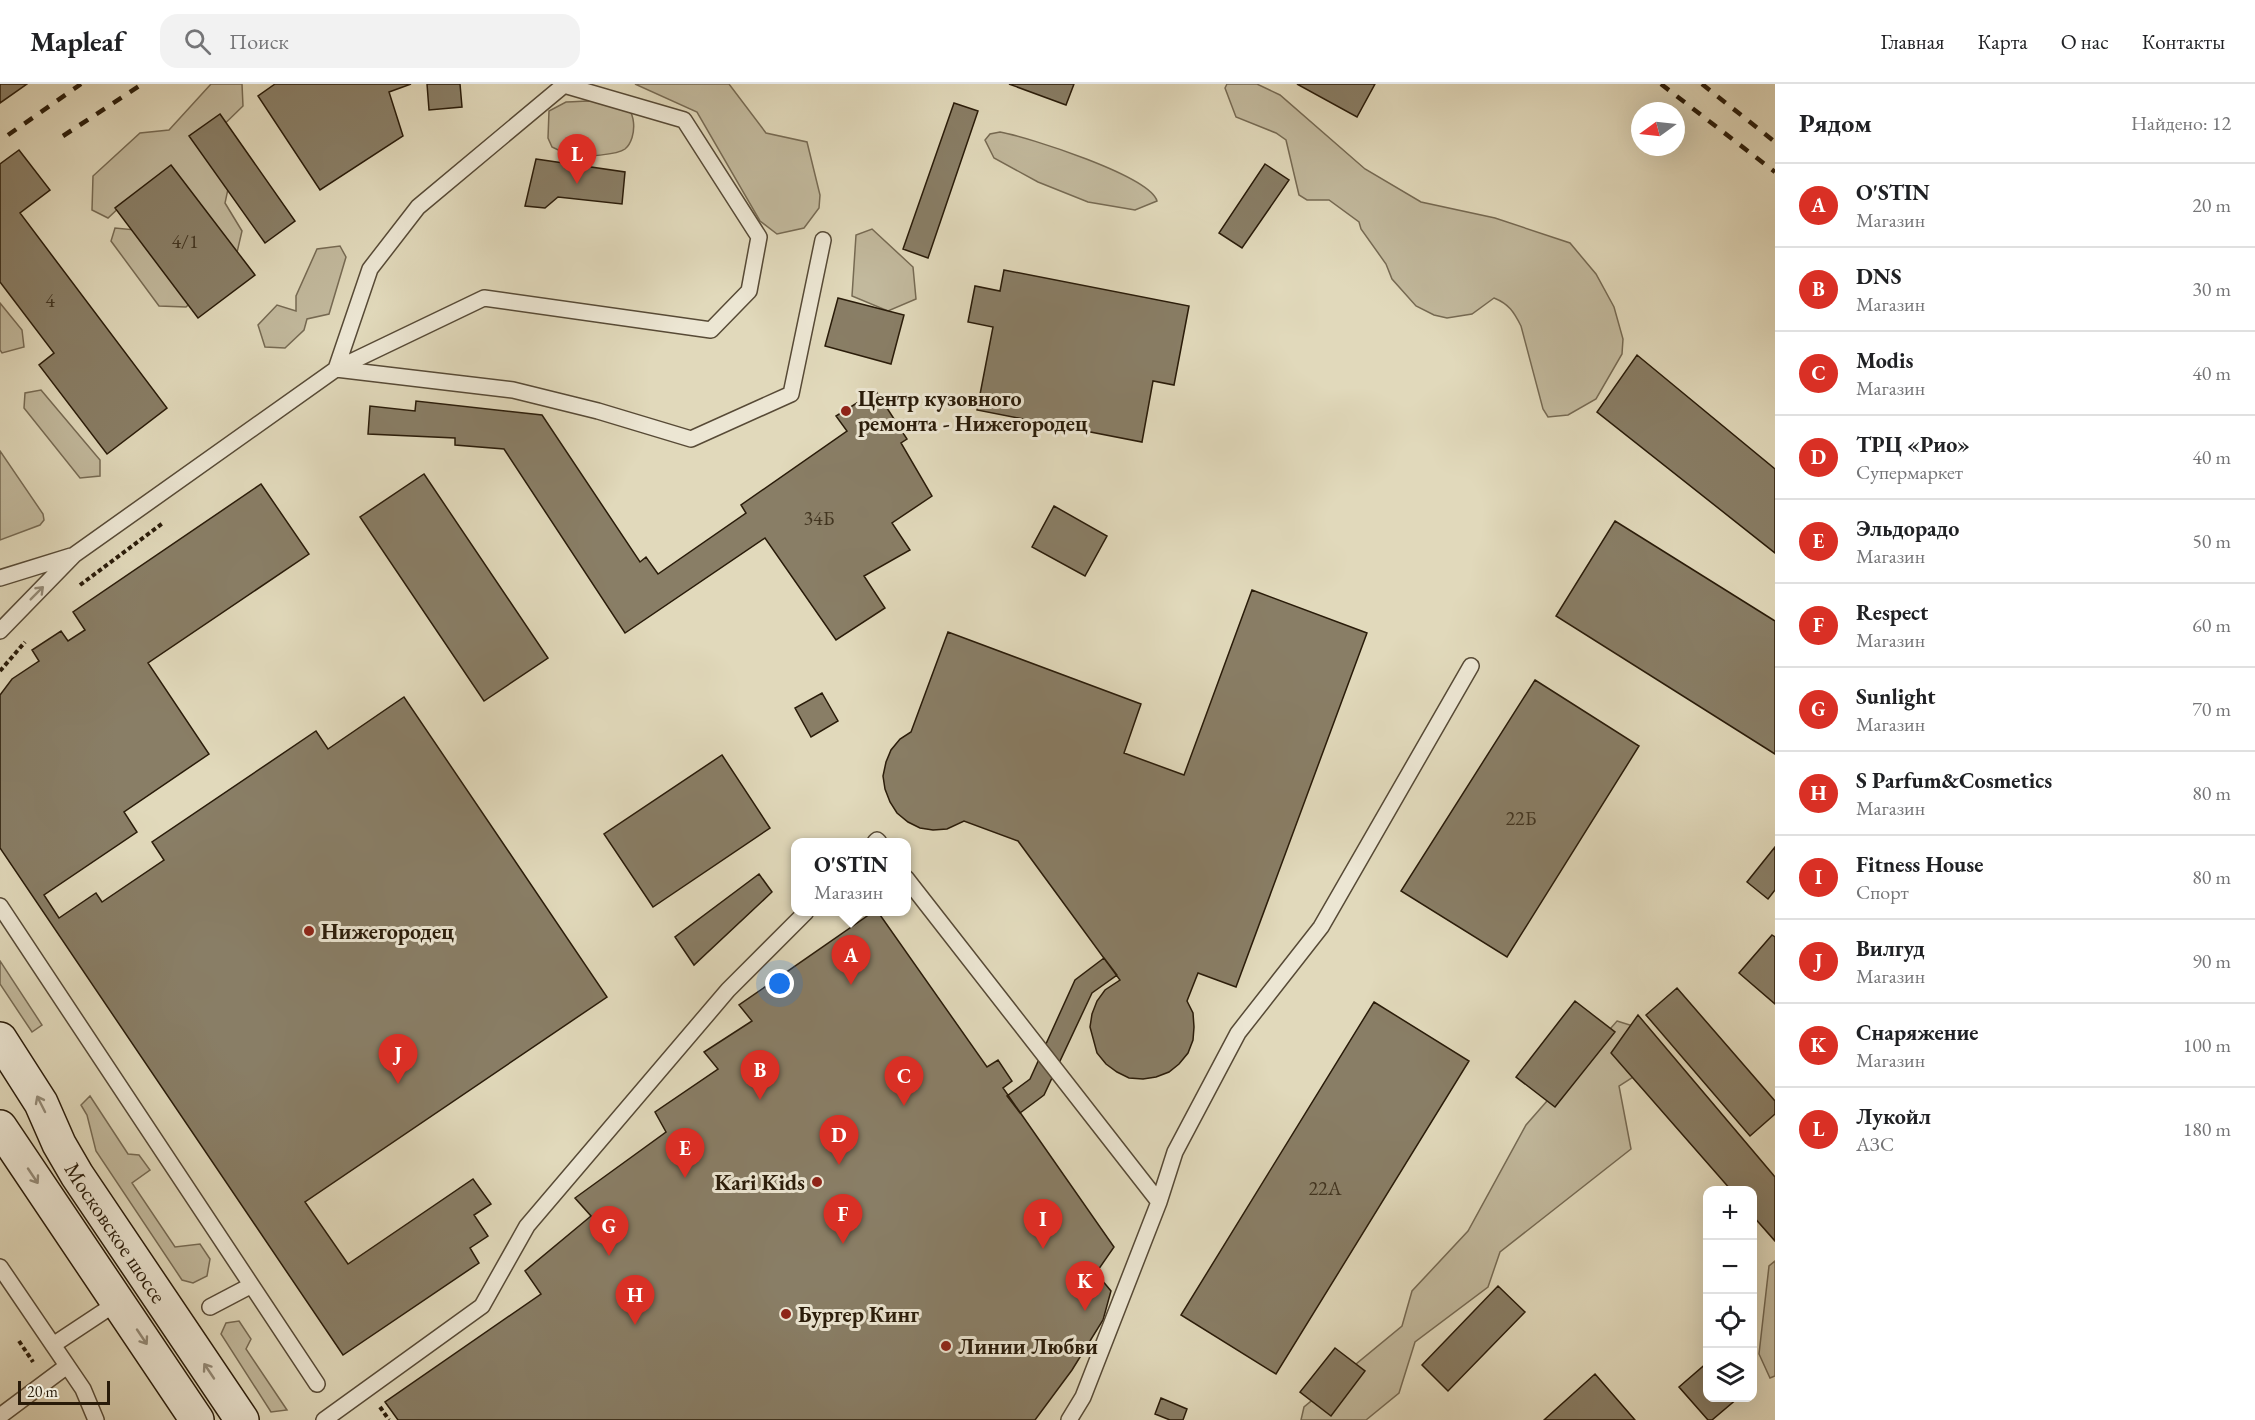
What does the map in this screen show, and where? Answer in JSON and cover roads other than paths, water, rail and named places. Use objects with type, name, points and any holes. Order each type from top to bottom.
[{"type":"main road","name":"Московское шоссе","points":[[0,1040],[41,1103],[76,1175],[242,1420]]},
{"type":"main road","name":"Московское шоссе","points":[[0,1127],[197,1420]]},
{"type":"lane","points":[[0,631],[74,555],[336,369],[484,298],[711,330],[749,291],[759,237],[684,120],[564,85],[418,207],[370,269],[336,369]]},
{"type":"lane","points":[[336,369],[513,390],[598,411],[691,439],[791,394],[824,240]]},
{"type":"lane","points":[[0,578],[74,555]]},
{"type":"lane","points":[[1069,1420],[1083,1397],[1159,1202],[1175,1152],[1238,1034],[1321,927],[1471,666]]},
{"type":"lane","points":[[911,884],[1159,1202]]},
{"type":"lane","points":[[0,906],[317,1384]]},
{"type":"lane","points":[[326,1420],[482,1306],[527,1226],[728,990],[802,916]]},
{"type":"lane","points":[[0,1267],[83,1389],[96,1420]]},
{"type":"lane","points":[[210,1307],[250,1286]]},
{"type":"lane","points":[[53,1345],[118,1302]]},
{"type":"lane","points":[[0,1416],[68,1366]]},
{"type":"lane","points":[[163,1369],[178,1420]]},
{"type":"railway","points":[[8,135],[81,84]]},
{"type":"railway","points":[[63,136],[142,84]]},
{"type":"railway","points":[[1661,84],[1775,172]]},
{"type":"railway","points":[[1702,84],[1775,142]]},
{"type":"place","name":"Лукойл","points":[[577,184]]},
{"type":"place","name":"Центр кузовного ремонта - Нижегородец","points":[[846,411]]},
{"type":"place","name":"Нижегородец","points":[[309,931]]},
{"type":"place","name":"O'STIN","points":[[851,985]]},
{"type":"place","name":"Вилгуд","points":[[398,1084]]},
{"type":"place","name":"DNS","points":[[760,1100]]},
{"type":"place","name":"Modis","points":[[904,1106]]},
{"type":"place","name":"ТРЦ «Рио»","points":[[839,1165]]},
{"type":"place","name":"Эльдорадо","points":[[685,1178]]},
{"type":"place","name":"Kari Kids","points":[[817,1182]]},
{"type":"place","name":"Respect","points":[[843,1244]]},
{"type":"place","name":"Fitness House","points":[[1043,1249]]},
{"type":"place","name":"Sunlight","points":[[609,1256]]},
{"type":"place","name":"Снаряжение","points":[[1085,1311]]},
{"type":"place","name":"Бургер Кинг","points":[[786,1314]]},
{"type":"place","name":"S Parfum&Cosmetics","points":[[635,1325]]},
{"type":"place","name":"Линии Любви","points":[[946,1346]]}]
